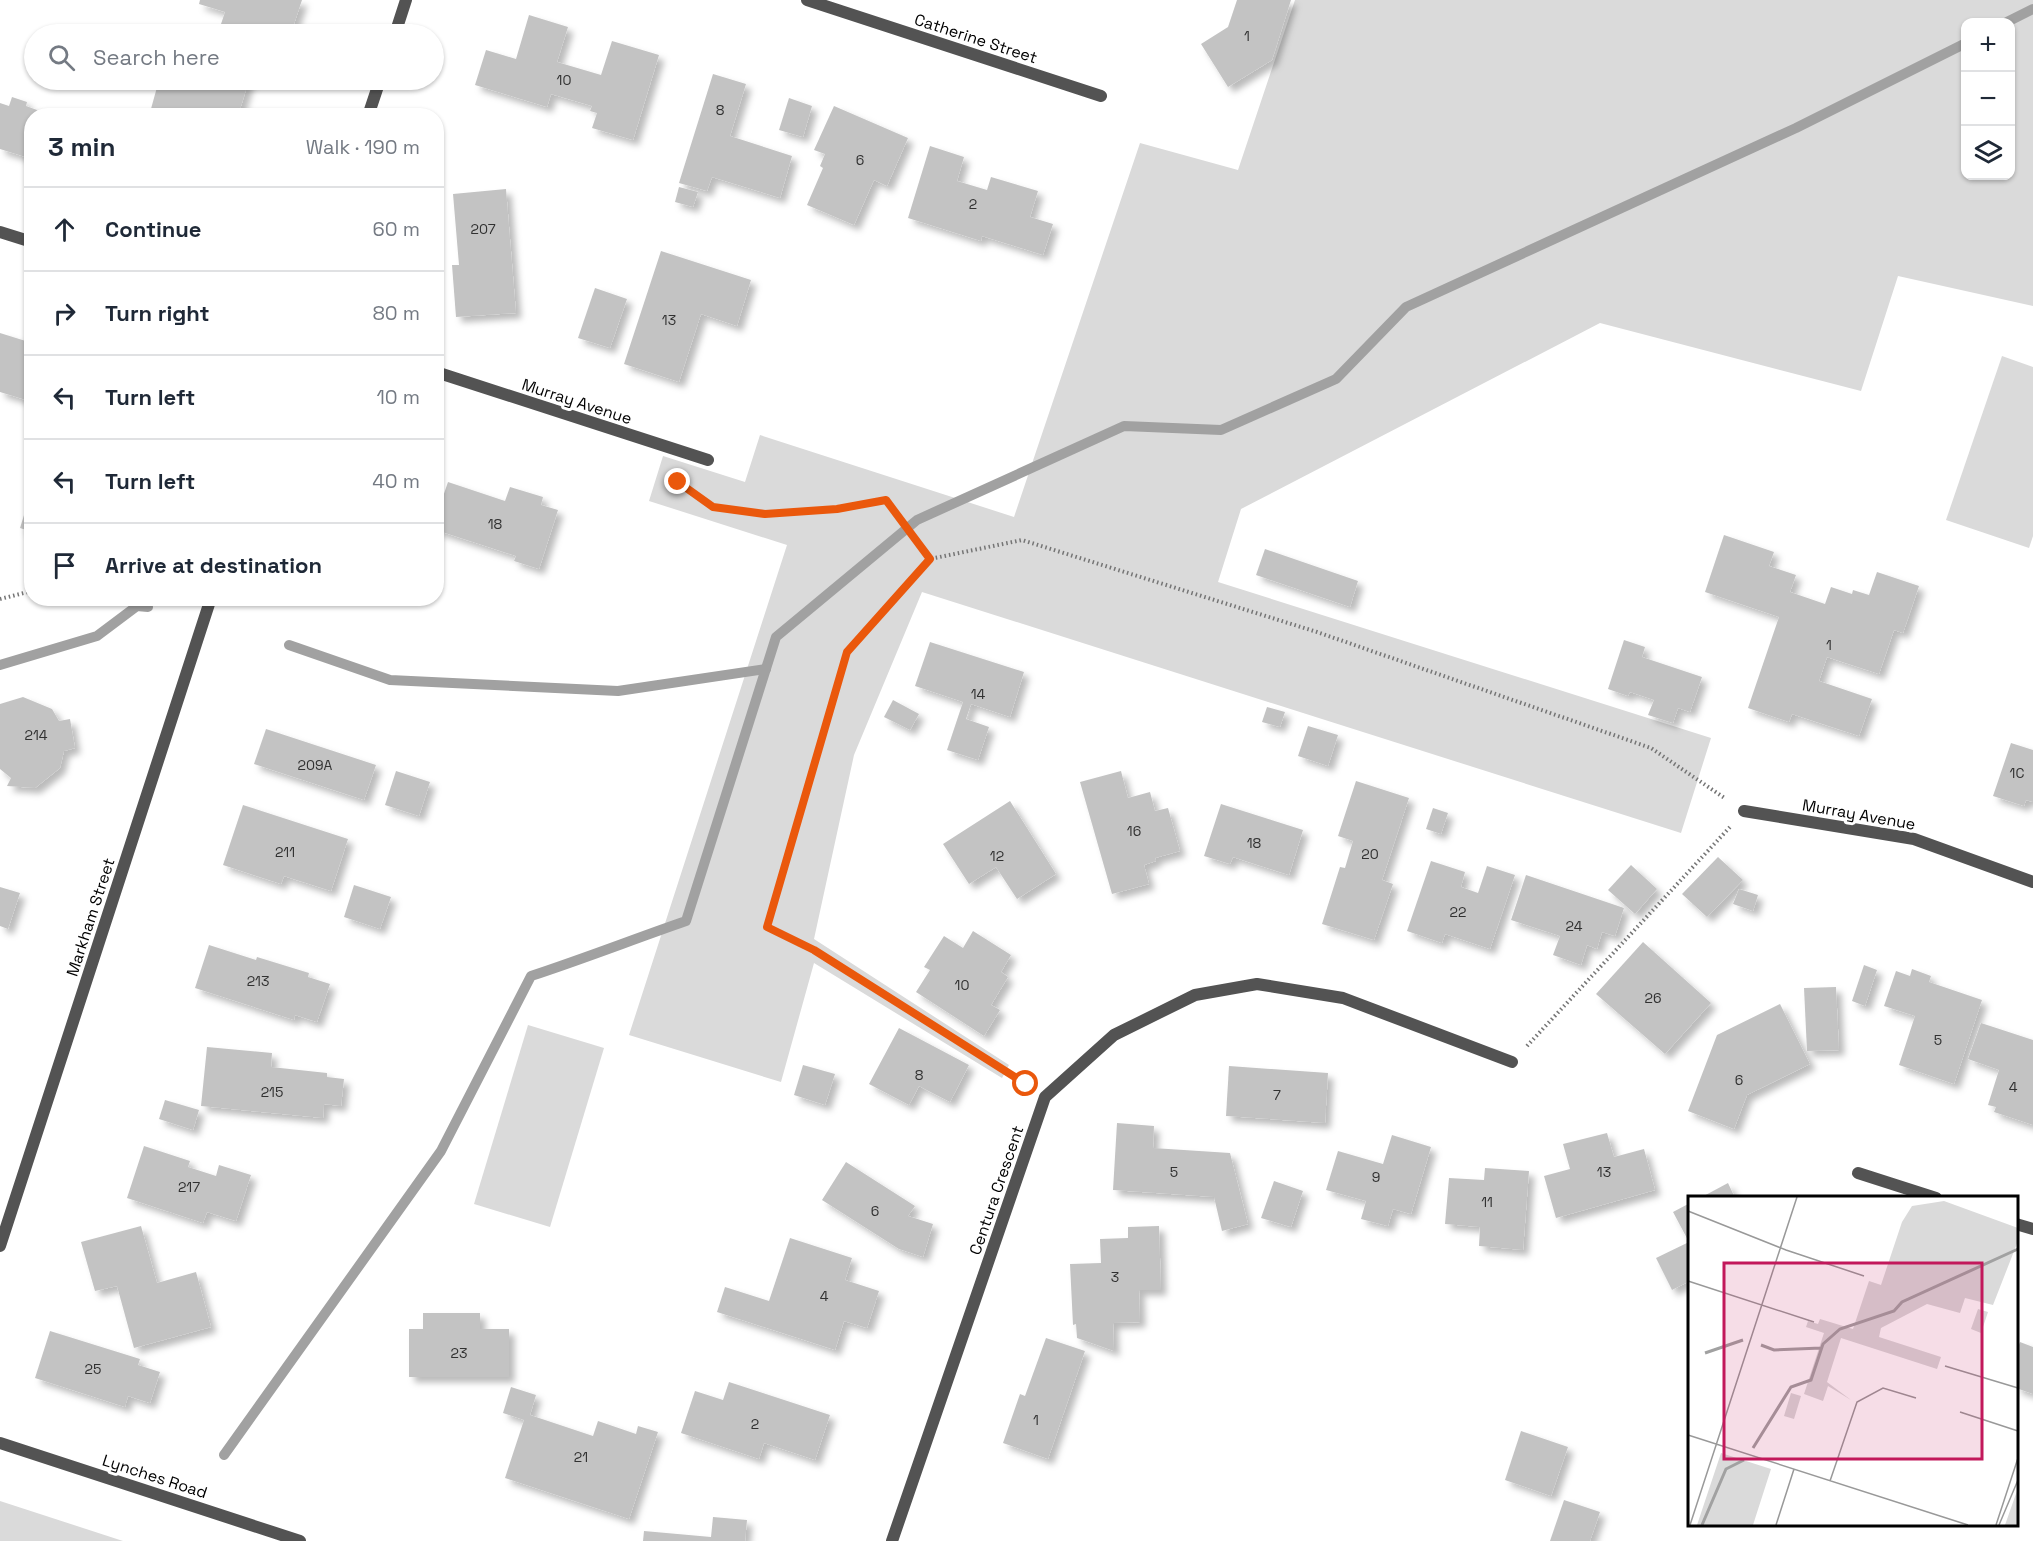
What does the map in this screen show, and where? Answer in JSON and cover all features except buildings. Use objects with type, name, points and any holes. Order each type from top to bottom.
[{"type":"street","points":[[398,24],[406,0]]},
{"type":"street","name":"Catherine Street","points":[[807,0],[1101,96]]},
{"type":"street","points":[[371,108],[377,90]]},
{"type":"street","points":[[0,232],[24,240]]},
{"type":"street","name":"Murray Avenue","points":[[444,375],[708,460]]},
{"type":"street","name":"Markham Street","points":[[0,1246],[208,606]]},
{"type":"street","name":"Murray Avenue","points":[[1744,811],[1914,839],[2033,882]]},
{"type":"street","name":"Centura Crescent","points":[[892,1541],[1045,1097],[1114,1035],[1195,995],[1257,984],[1343,998],[1512,1062]]},
{"type":"street","points":[[1858,1173],[1933,1196]]},
{"type":"street","points":[[2018,1225],[2033,1229]]},
{"type":"street","name":"Lynches Road","points":[[0,1443],[300,1541]]},
{"type":"path","points":[[675,465],[678,482],[713,507],[765,514],[837,509],[886,500],[930,559]]},
{"type":"path","points":[[1026,1084],[814,950],[767,927],[847,652],[930,559],[1022,540],[1317,632],[1651,748],[1715,792]]},
{"type":"path","points":[[0,599],[24,593]]},
{"type":"path","points":[[1547,1025],[1726,831]]},
{"type":"shaded area","points":[[1295,0],[2033,0],[2033,306],[1898,276],[1861,391],[1600,323],[1241,509],[1218,582],[1711,738],[1681,833],[922,592],[854,755],[814,939],[1009,1065],[1002,1078],[814,963],[781,1082],[629,1035],[787,545],[649,501],[663,456],[745,482],[760,435],[1014,517],[1140,143],[1238,170]]},
{"type":"shaded area","points":[[2002,356],[2033,367],[2033,536],[2029,548],[1946,520]]},
{"type":"shaded area","points":[[528,1025],[604,1048],[550,1227],[474,1204]]},
{"type":"shaded area","points":[[0,1501],[123,1541],[0,1541]]},
{"type":"waterway","points":[[2015,18],[2033,9]]},
{"type":"waterway","points":[[224,1455],[441,1151],[531,976],[686,921],[776,637],[917,520],[1124,426],[1221,430],[1336,379],[1406,307],[1796,128],[1961,46]]},
{"type":"waterway","points":[[0,665],[97,636],[137,606],[148,607]]},
{"type":"waterway","points":[[289,645],[390,680],[618,691],[766,669]]},
{"type":"route","points":[[678,482],[713,507],[765,514],[837,509],[886,500],[930,559],[847,652],[767,927],[814,950],[1026,1084]]}]
